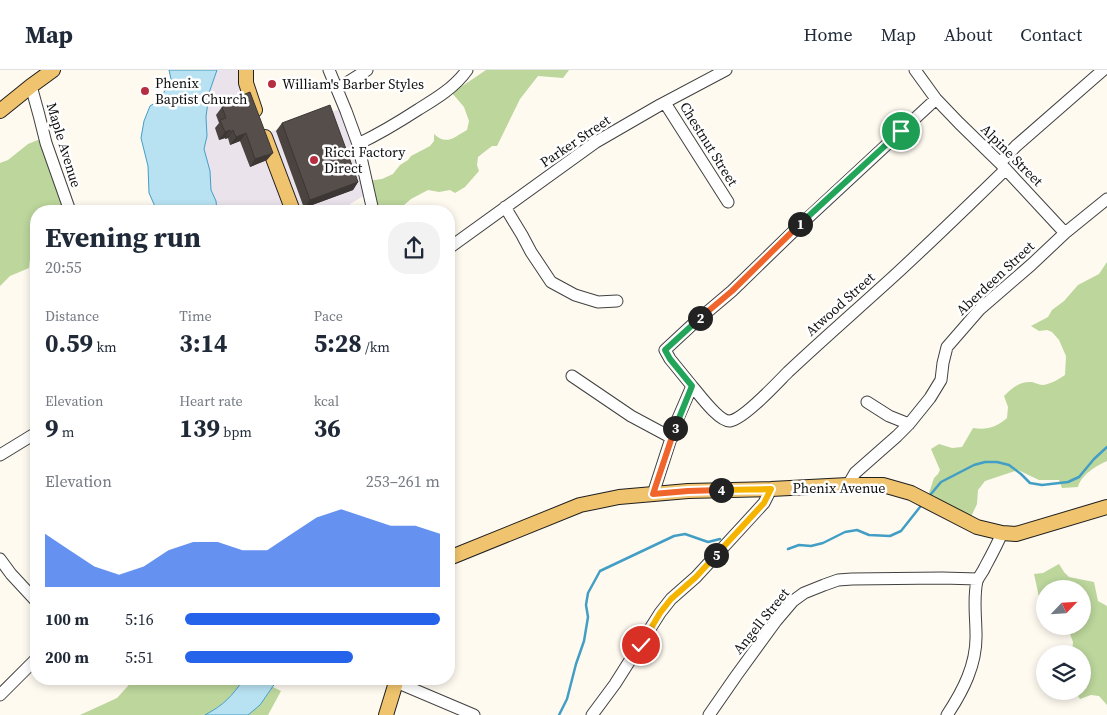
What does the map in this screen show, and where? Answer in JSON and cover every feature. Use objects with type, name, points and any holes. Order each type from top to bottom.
[{"type":"main road","points":[[0,111],[54,70]]},
{"type":"main road","points":[[246,70],[246,83],[251,100],[291,205]]},
{"type":"main road","name":"Phenix Avenue","points":[[455,556],[580,505],[619,497],[688,491],[883,485],[911,493],[977,527],[1016,534],[1107,507]]},
{"type":"main road","points":[[386,715],[395,685]]},
{"type":"street","points":[[328,70],[358,144],[372,205]]},
{"type":"street","points":[[337,89],[367,70]]},
{"type":"street","points":[[358,144],[385,131],[450,89],[461,79],[467,70]]},
{"type":"street","name":"Parker Street","points":[[455,244],[596,142],[726,70]]},
{"type":"street","name":"Alpine Street","points":[[915,70],[936,99],[1003,166],[1065,233]]},
{"type":"street","points":[[1003,166],[1016,146],[1099,71]]},
{"type":"street","name":"Maple Avenue","points":[[31,86],[46,143],[68,205]]},
{"type":"street","points":[[653,494],[676,423],[692,386],[665,350],[738,285],[936,99]]},
{"type":"street","name":"Chestnut Street","points":[[665,103],[728,202]]},
{"type":"street","name":"Atwood Street","points":[[692,386],[718,415],[726,421],[732,421],[748,411],[895,274],[1003,166]]},
{"type":"street","name":"Aberdeen Street","points":[[848,485],[854,473],[876,456],[909,424],[930,398],[941,380],[947,347],[980,309],[1065,233],[1107,199]]},
{"type":"street","points":[[505,207],[538,264],[551,282],[575,295],[598,302],[617,301]]},
{"type":"street","points":[[572,376],[631,416],[672,438]]},
{"type":"street","points":[[867,402],[889,416],[909,424]]},
{"type":"street","points":[[0,455],[30,437]]},
{"type":"street","points":[[592,715],[616,684],[660,613],[671,599],[696,577],[764,503],[771,489]]},
{"type":"street","points":[[947,715],[959,697],[974,660],[978,579],[996,548],[1002,533]]},
{"type":"street","points":[[0,559],[30,595]]},
{"type":"street","name":"Angell Street","points":[[709,715],[776,621],[793,601],[804,593],[838,580],[978,579]]},
{"type":"street","points":[[0,696],[30,664]]},
{"type":"street","points":[[405,685],[474,715]]},
{"type":"shaded area","points":[[217,70],[247,70],[247,84],[265,134],[325,111],[330,112],[345,108],[367,194],[350,205],[209,205],[202,156],[207,136],[206,117],[209,93]]},
{"type":"green space","points":[[486,70],[569,70],[563,78],[538,76],[520,99],[497,146],[492,146],[478,157],[477,165],[479,171],[465,187],[455,193],[450,190],[439,192],[428,190],[404,205],[373,205],[368,181],[382,179],[393,174],[411,156],[430,146],[434,141],[434,134],[439,138],[447,140],[467,130],[469,121],[464,107],[452,93]]},
{"type":"green space","points":[[45,137],[69,205],[30,205],[29,268],[10,276],[0,286],[0,163],[8,160],[28,144]]},
{"type":"green space","points":[[1107,262],[1107,461],[1086,475],[1078,487],[1062,488],[1059,480],[1039,480],[1018,470],[985,481],[978,490],[977,504],[969,521],[927,499],[934,478],[940,470],[931,449],[939,444],[952,448],[962,447],[973,428],[991,428],[1003,421],[1007,418],[1008,407],[1004,396],[1016,386],[1028,382],[1042,385],[1055,381],[1065,375],[1066,356],[1059,340],[1052,332],[1047,330],[1039,331],[1031,326],[1048,317],[1052,310],[1064,301],[1078,285],[1099,274]]},
{"type":"green space","points":[[1059,564],[1069,577],[1084,580],[1036,580],[1036,583],[1034,574],[1043,573]]},
{"type":"green space","points":[[1091,581],[1094,582],[1098,601],[1107,606],[1107,705],[1099,696],[1091,695],[1091,645],[1073,645],[1070,635],[1091,635]]},
{"type":"green space","points":[[128,685],[240,685],[227,700],[205,715],[80,715],[117,698]]},
{"type":"green space","points":[[273,687],[281,691],[268,715],[248,715],[260,705]]},
{"type":"water","points":[[169,70],[217,70],[209,93],[206,117],[207,136],[204,149],[210,171],[211,190],[216,205],[154,205],[149,193],[148,166],[141,138],[144,121],[150,106],[163,98],[163,94],[171,79]]},
{"type":"water","points":[[240,685],[274,685],[260,705],[248,715],[205,715],[227,700]]},
{"type":"building","points":[[250,92],[273,153],[255,159],[246,133],[236,137],[233,130],[225,132],[220,120],[226,118],[222,107],[234,102],[233,99]]},
{"type":"building","name":"Ricci Factory Direct","points":[[330,105],[358,182],[310,200],[282,123]]},
{"type":"waterway","points":[[931,494],[941,482],[974,465],[985,462],[1009,465],[1030,483],[1042,485],[1068,482],[1079,477],[1107,447]]},
{"type":"waterway","points":[[788,549],[799,545],[811,546],[823,543],[845,532],[857,530],[869,535],[890,536],[901,531],[920,507]]},
{"type":"waterway","points":[[559,715],[567,699],[584,641],[588,617],[586,605],[588,593],[600,571],[674,536],[685,534],[708,542],[720,539]]},
{"type":"place","name":"William's Barber Styles","points":[[272,84]]},
{"type":"place","name":"Phenix Baptist Church","points":[[145,91]]},
{"type":"place","name":"Ricci Factory Direct","points":[[314,160]]},
{"type":"route","points":[[641,645],[660,613],[671,599],[696,577],[764,503],[771,489],[688,491],[653,494],[676,423],[692,386],[665,350],[732,291],[901,131]]}]
